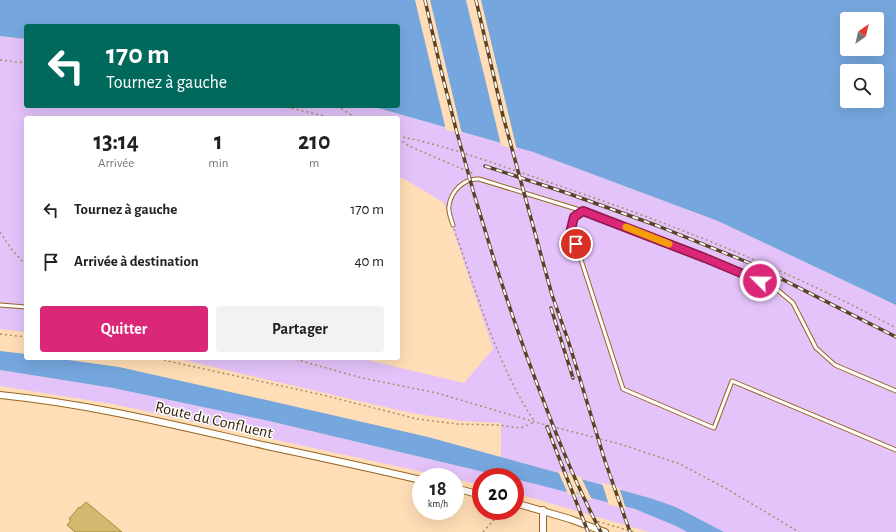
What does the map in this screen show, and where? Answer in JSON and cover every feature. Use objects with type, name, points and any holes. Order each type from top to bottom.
[{"type":"street","name":"Route du Confluent","points":[[0,395],[33,398],[144,418],[412,478]]},
{"type":"street","points":[[524,505],[543,510],[605,532]]},
{"type":"street","points":[[543,510],[543,532]]},
{"type":"lane","points":[[453,225],[449,207],[452,195],[460,185],[472,178],[583,211],[705,258],[774,287],[792,303],[816,348],[835,365],[896,391]]},
{"type":"lane","points":[[583,211],[574,217],[571,229],[623,389],[714,428],[732,381],[896,450]]},
{"type":"lane","points":[[0,305],[24,307]]},
{"type":"path","points":[[0,60],[24,63]]},
{"type":"path","points":[[290,108],[324,116]]},
{"type":"path","points":[[340,108],[353,116]]},
{"type":"path","points":[[400,138],[412,139],[498,165],[586,194],[687,232],[793,277],[896,328]]},
{"type":"path","points":[[400,139],[434,157],[472,172],[479,179]]},
{"type":"path","points":[[453,225],[496,345],[525,407],[535,422]]},
{"type":"path","points":[[0,232],[12,250],[24,263]]},
{"type":"path","points":[[0,334],[24,337]]},
{"type":"path","points":[[163,360],[324,395],[417,419],[457,424],[497,425],[520,428],[535,422]]},
{"type":"path","points":[[298,360],[362,378],[437,393],[535,422],[620,444],[680,464],[727,489],[799,532]]},
{"type":"path","points":[[483,532],[494,520]]},
{"type":"shaded area","points":[[0,36],[24,39],[24,108],[378,108],[533,152],[718,221],[896,305],[896,532],[724,532],[676,507],[650,498],[501,457],[501,423],[462,421],[411,413],[184,360],[367,360],[464,383],[493,349],[444,203],[400,177],[400,116],[24,116],[24,332],[0,329]]},
{"type":"shaded area","points":[[0,370],[113,388],[269,421],[472,469],[472,483],[464,481],[464,468],[412,468],[412,470],[113,404],[0,386]]},
{"type":"shaded area","points":[[524,481],[625,506],[647,513],[687,532],[649,532],[524,496]]},
{"type":"water","points":[[0,0],[896,0],[896,305],[718,221],[533,152],[378,108],[400,108],[400,24],[24,24],[24,39],[0,36]]},
{"type":"water","points":[[0,351],[24,354],[24,360],[68,360],[119,367],[428,437],[650,498],[676,507],[724,532],[687,532],[635,509],[524,481],[524,468],[472,469],[269,421],[113,388],[0,370]]},
{"type":"pier","points":[[415,0],[430,0],[462,134],[446,130]]},
{"type":"pier","points":[[466,0],[481,0],[517,150],[501,145]]},
{"type":"pier","points":[[558,471],[581,477],[592,500],[580,497],[576,490],[578,497],[568,494]]},
{"type":"pier","points":[[602,483],[619,487],[626,509],[609,505]]},
{"type":"building","points":[[86,502],[122,532],[75,532],[67,525],[71,520],[69,519],[79,507],[80,508]]},
{"type":"railway","points":[[425,0],[446,90],[470,180],[497,269],[552,424],[570,468],[601,532]]},
{"type":"railway","points":[[476,0],[503,116],[552,295],[568,340],[605,461],[630,532]]},
{"type":"railway","points":[[485,166],[567,193],[658,226],[752,264],[896,337]]},
{"type":"railway","points":[[551,308],[573,378]]},
{"type":"railway","points":[[547,427],[588,532]]},
{"type":"slow traffic","points":[[626,227],[669,244]]},
{"type":"route","points":[[576,244],[571,229],[574,217],[583,211],[760,281]]}]
